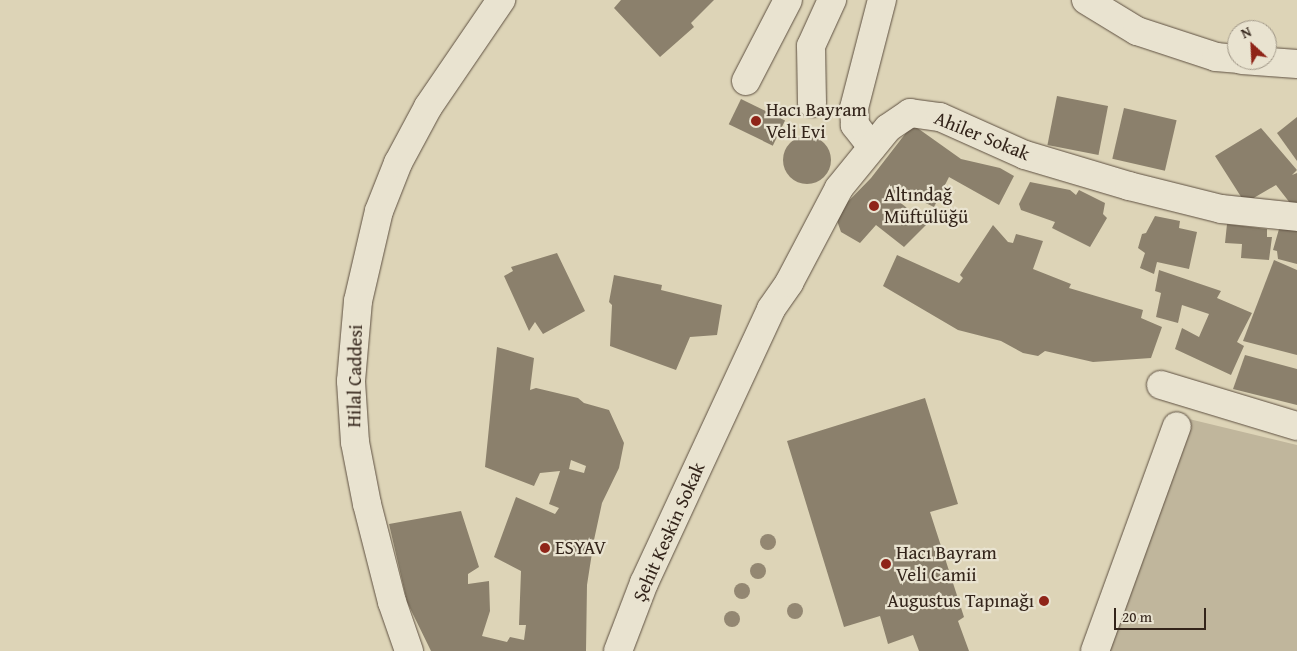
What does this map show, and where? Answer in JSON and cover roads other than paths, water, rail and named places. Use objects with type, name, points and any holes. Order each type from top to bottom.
[{"type":"street","name":"Hilal Caddesi","points":[[409,651],[392,602],[367,504],[355,442],[351,381],[358,301],[378,211],[398,163],[428,107],[502,0]]},
{"type":"street","points":[[746,81],[788,0]]},
{"type":"street","points":[[812,103],[811,46],[832,0]]},
{"type":"street","points":[[872,147],[855,125],[854,108],[882,0]]},
{"type":"street","points":[[1086,0],[1137,31],[1216,57],[1227,59]]},
{"type":"street","points":[[1277,63],[1297,64]]},
{"type":"street","name":"Ahiler Sokak","points":[[723,414],[771,309],[799,266],[839,188],[888,128],[910,113],[940,116],[1025,155],[1221,209],[1292,217]]},
{"type":"street","points":[[1161,385],[1297,426]]},
{"type":"street","name":"Şehit Keskin Sokak","points":[[618,651],[644,583],[723,414]]},
{"type":"street","points":[[1095,651],[1177,426]]},
{"type":"place","name":"Hacı Bayram Veli Evi","points":[[756,121]]},
{"type":"place","name":"Altındağ Müftülüğü","points":[[874,206]]},
{"type":"place","name":"ESYAV","points":[[545,548]]},
{"type":"place","name":"Hacı Bayram Veli Camii","points":[[886,564]]},
{"type":"place","name":"Augustus Tapınağı","points":[[1044,601]]}]
